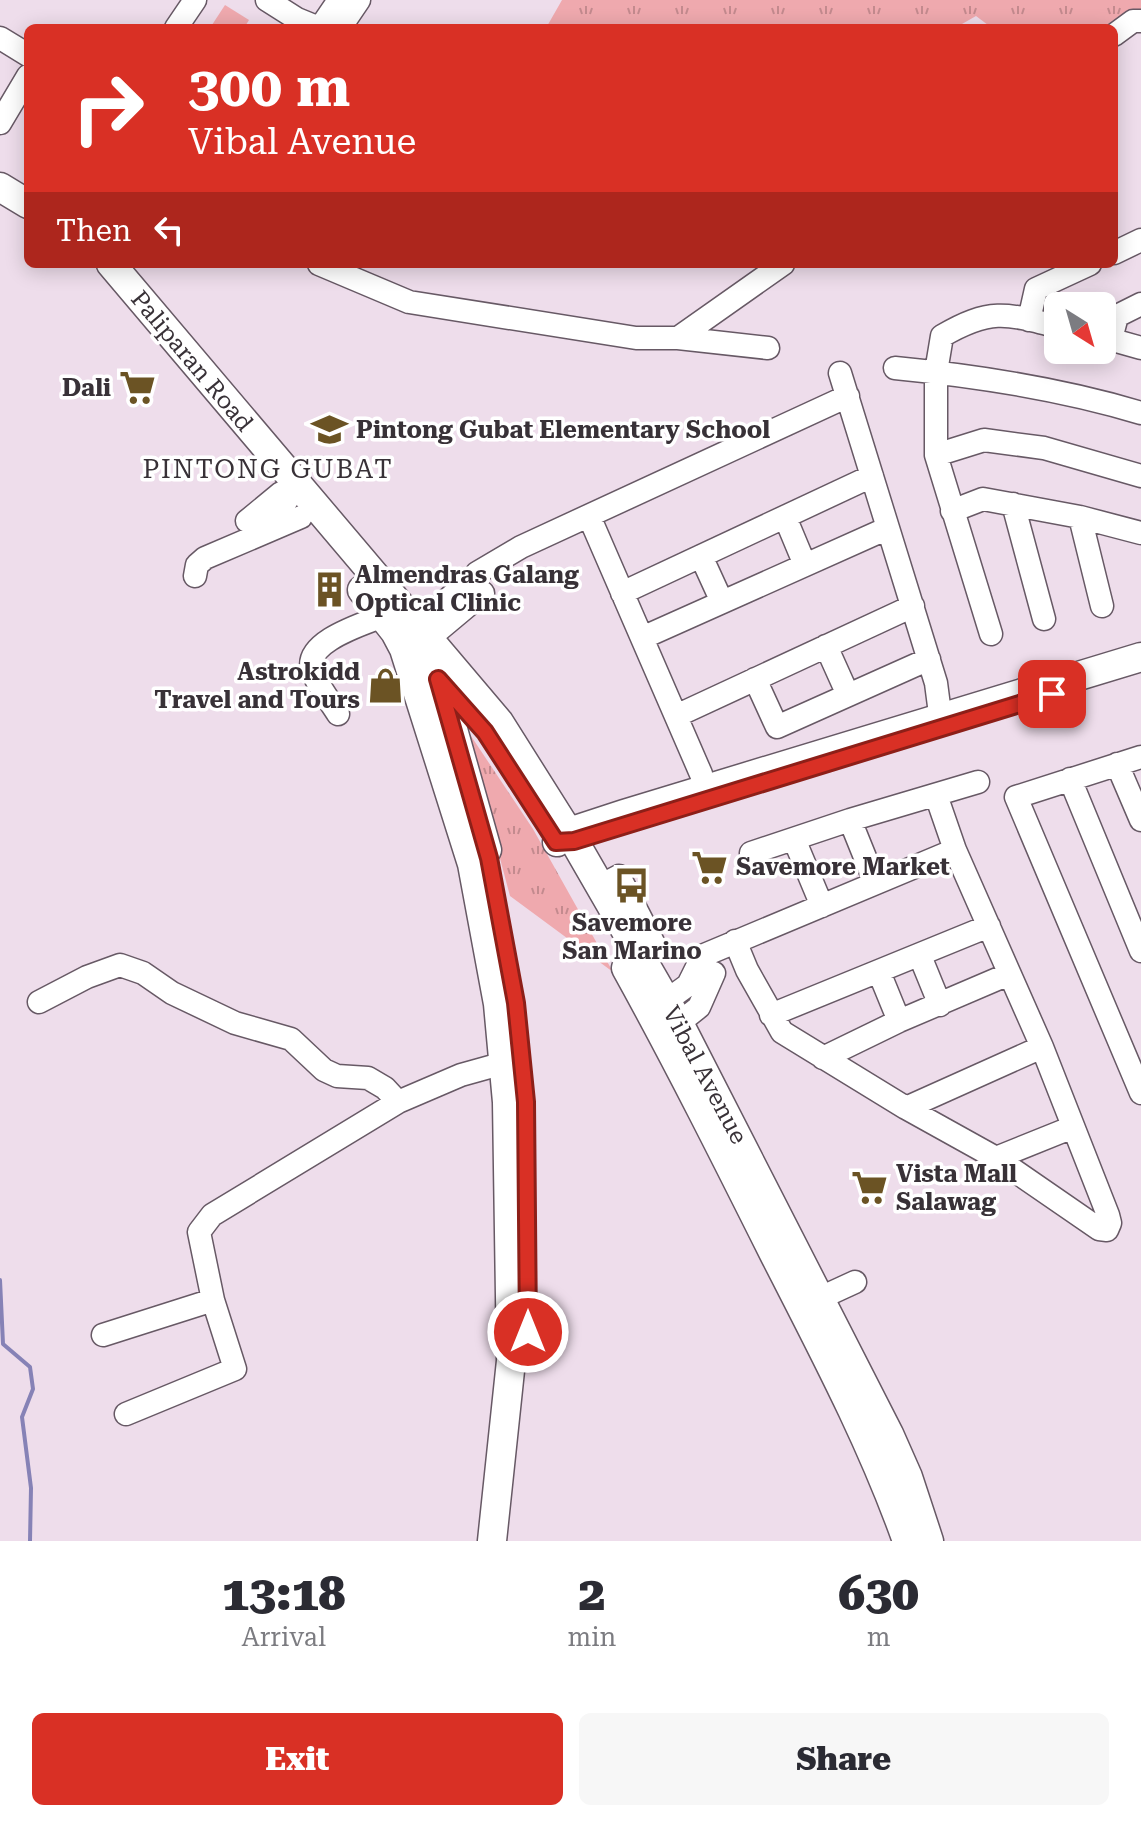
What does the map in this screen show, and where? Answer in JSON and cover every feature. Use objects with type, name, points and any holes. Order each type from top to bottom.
[{"type":"main road","name":"Paliparan Road","points":[[92,268],[383,616],[417,638],[472,864],[498,1004],[504,1063],[508,1117],[511,1361],[492,1541]]},
{"type":"main road","name":"Paliparan Road","points":[[114,268],[417,638],[438,679],[489,858],[516,1003],[523,1061],[528,1193],[528,1363],[509,1541]]},
{"type":"main road","name":"Vibal Avenue","points":[[417,638],[499,722],[662,1003],[810,1302],[886,1482],[907,1541]]},
{"type":"main road","points":[[566,839],[1141,657]]},
{"type":"main road","points":[[566,839],[1141,667]]},
{"type":"main road","name":"Vibal Avenue","points":[[438,679],[485,732],[566,839],[600,886],[640,954],[810,1302],[908,1477],[929,1541]]},
{"type":"street","points":[[179,24],[195,0]]},
{"type":"street","points":[[267,0],[310,24]]},
{"type":"street","points":[[323,24],[339,0]]},
{"type":"street","points":[[343,24],[359,0]]},
{"type":"street","points":[[1118,32],[1133,21],[1141,21]]},
{"type":"street","points":[[0,38],[24,53]]},
{"type":"street","points":[[0,123],[24,83]]},
{"type":"street","points":[[1118,251],[1141,240]]},
{"type":"street","points":[[328,268],[409,302],[636,338],[678,338],[768,348]]},
{"type":"street","points":[[678,338],[777,268]]},
{"type":"street","points":[[1029,320],[1036,289],[1081,268]]},
{"type":"street","points":[[1116,318],[1141,304]]},
{"type":"street","points":[[991,634],[936,455],[936,372],[942,336],[967,321],[990,315],[1044,324]]},
{"type":"street","points":[[1116,341],[1141,348]]},
{"type":"street","points":[[895,368],[1043,389],[1141,413]]},
{"type":"street","points":[[840,373],[929,659],[939,706]]},
{"type":"street","points":[[417,638],[521,547],[848,396]]},
{"type":"street","points":[[936,455],[984,440],[1044,448],[1141,476]]},
{"type":"street","points":[[622,593],[872,476]]},
{"type":"street","points":[[952,511],[983,499],[1080,517],[1141,533]]},
{"type":"street","points":[[195,576],[197,565],[205,558],[290,504]]},
{"type":"street","points":[[1013,504],[1044,619]]},
{"type":"street","points":[[589,516],[701,774]]},
{"type":"street","points":[[785,517],[805,565]]},
{"type":"street","points":[[1080,517],[1102,606]]},
{"type":"street","points":[[642,638],[888,528]]},
{"type":"street","points":[[701,556],[722,602]]},
{"type":"street","points":[[676,716],[913,606]]},
{"type":"street","points":[[338,714],[312,669],[312,659],[323,644],[339,634],[383,616]]},
{"type":"street","points":[[826,646],[848,695]]},
{"type":"street","points":[[755,679],[777,727],[929,659]]},
{"type":"street","points":[[1139,1082],[1016,797],[1141,757]]},
{"type":"street","points":[[1117,764],[1141,820]]},
{"type":"street","points":[[1070,779],[1141,951]]},
{"type":"street","points":[[751,853],[978,782]]},
{"type":"street","points":[[735,941],[782,1032],[906,1108],[996,1158],[1099,1229],[1107,1230],[1110,1223],[1108,1215],[1042,1047],[955,850],[936,795]]},
{"type":"street","points":[[850,820],[875,882]]},
{"type":"street","points":[[794,839],[822,906]]},
{"type":"street","points":[[662,1003],[699,1007],[708,964],[735,941],[955,850]]},
{"type":"street","points":[[771,1015],[989,926]]},
{"type":"street","points":[[920,956],[940,1005]]},
{"type":"street","points":[[39,1002],[87,977],[120,965],[143,973],[172,993],[235,1023],[291,1039],[324,1070],[337,1076],[368,1078],[385,1088],[398,1102]]},
{"type":"street","points":[[879,972],[899,1021]]},
{"type":"street","points":[[823,1058],[899,1021],[1009,974]]},
{"type":"street","points":[[906,1108],[1042,1047]]},
{"type":"street","points":[[126,1414],[235,1369],[213,1300],[199,1232],[212,1215],[398,1102],[461,1075],[504,1063]]},
{"type":"street","points":[[996,1158],[1073,1127]]},
{"type":"street","points":[[810,1302],[855,1282]]},
{"type":"street","points":[[103,1335],[213,1300]]},
{"type":"green space","points":[[562,0],[1141,0],[1141,11],[1118,25],[987,24],[976,16],[962,24],[548,24]]},
{"type":"green space","points":[[225,5],[249,20],[246,24],[213,24]]},
{"type":"green space","points":[[465,727],[533,829],[613,972],[510,896]]},
{"type":"waterway","points":[[0,1280],[3,1344],[30,1367],[33,1389],[22,1417],[31,1488],[30,1541]]},
{"type":"place","name":"Dali","points":[[137,388]]},
{"type":"place","name":"Pintong Gubat Elementary School","points":[[330,430]]},
{"type":"place","name":"Almendras Galang Optical Clinic","points":[[329,589]]},
{"type":"place","name":"Astrokidd Travel and Tours","points":[[386,686]]},
{"type":"place","name":"Savemore Market","points":[[710,867]]},
{"type":"place","name":"Savemore San Marino","points":[[632,886]]},
{"type":"place","name":"Vista Mall Salawag","points":[[870,1188]]},
{"type":"district","name":"PINTONG GUBAT","points":[[268,469]]},
{"type":"route","points":[[528,1332],[526,1102],[516,1003],[489,858],[438,679],[485,732],[556,842],[574,841],[1052,694]]}]
